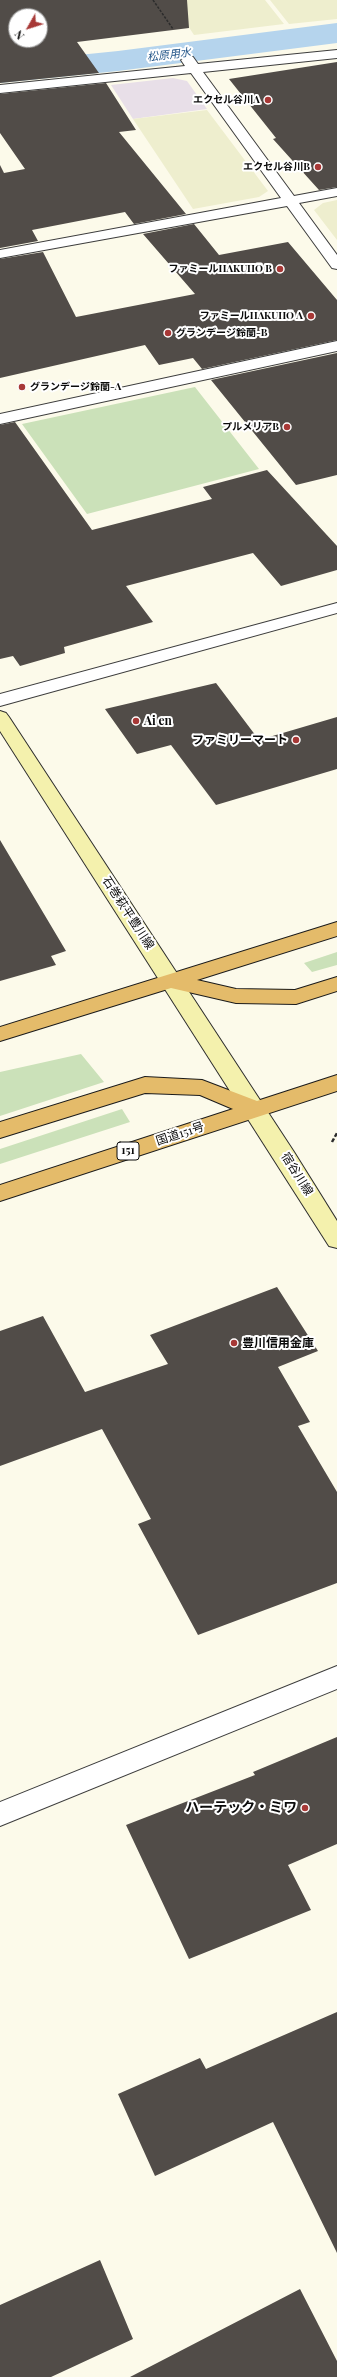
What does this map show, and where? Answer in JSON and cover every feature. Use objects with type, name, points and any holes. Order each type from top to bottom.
[{"type":"highway","points":[[0,1034],[337,929]]},
{"type":"highway","points":[[171,981],[236,996],[281,997],[296,997],[337,984]]},
{"type":"highway","name":"国道151号","points":[[0,1193],[337,1083]]},
{"type":"highway","points":[[0,1130],[145,1085],[202,1088],[255,1109]]},
{"type":"main road","name":"石巻萩平豊川線","points":[[0,717],[255,1109]]},
{"type":"main road","name":"宿谷川線","points":[[255,1109],[337,1240]]},
{"type":"street","points":[[0,89],[192,64],[337,54]]},
{"type":"street","points":[[192,64],[337,265]]},
{"type":"street","points":[[0,254],[337,192]]},
{"type":"street","points":[[0,419],[337,346]]},
{"type":"street","points":[[0,700],[337,608]]},
{"type":"street","points":[[0,1814],[337,1677]]},
{"type":"path","points":[[153,0],[174,30]]},
{"type":"path","points":[[332,1142],[337,1133]]},
{"type":"shaded area","points":[[173,78],[187,81],[207,109],[133,119],[111,85]]},
{"type":"green space","points":[[171,0],[265,0],[284,24],[194,35]]},
{"type":"green space","points":[[270,0],[337,0],[337,19],[289,24]]},
{"type":"green space","points":[[207,110],[268,191],[259,197],[193,209],[133,119]]},
{"type":"green space","points":[[337,200],[337,240],[314,210],[323,203]]},
{"type":"green space","points":[[195,387],[259,469],[87,514],[22,424]]},
{"type":"green space","points":[[337,952],[337,965],[312,972],[304,963]]},
{"type":"green space","points":[[81,1054],[104,1082],[0,1116],[0,1072]]},
{"type":"green space","points":[[122,1109],[130,1122],[0,1164],[0,1149]]},
{"type":"building","points":[[0,0],[187,0],[189,28],[77,42],[99,73],[0,83]]},
{"type":"building","points":[[337,62],[337,187],[319,190],[273,139],[276,138],[229,79]]},
{"type":"building","points":[[106,83],[136,130],[119,132],[186,214],[134,224],[125,212],[32,230],[38,241],[0,248],[0,165],[4,173],[25,169],[0,133],[0,94]]},
{"type":"building","points":[[194,224],[219,255],[288,242],[337,300],[337,340],[202,369],[193,358],[159,365],[145,345],[0,378],[0,259],[43,252],[76,317],[195,294],[143,234]]},
{"type":"building","points":[[337,353],[337,475],[296,485],[211,380]]},
{"type":"building","points":[[15,422],[92,530],[212,499],[203,487],[267,470],[337,546],[337,570],[281,586],[253,553],[126,586],[153,622],[64,647],[65,653],[20,666],[13,656],[0,659],[0,425]]},
{"type":"building","points":[[216,683],[259,740],[337,717],[337,769],[216,805],[171,745],[137,754],[105,709]]},
{"type":"building","points":[[0,840],[66,951],[51,956],[56,965],[0,981]]},
{"type":"building","points":[[277,1287],[318,1351],[278,1367],[310,1422],[298,1426],[337,1492],[337,1583],[198,1635],[138,1524],[151,1519],[102,1429],[0,1466],[0,1331],[43,1316],[85,1392],[168,1364],[150,1335]]},
{"type":"building","points":[[337,1737],[337,1844],[288,1865],[311,1910],[189,1959],[126,1825],[255,1775],[253,1772]]},
{"type":"building","points":[[337,2012],[337,2253],[273,2122],[155,2176],[118,2094],[200,2058],[206,2069]]},
{"type":"building","points":[[100,2260],[133,2339],[51,2377],[0,2377],[0,2305]]},
{"type":"building","points":[[300,2289],[337,2361],[337,2377],[130,2377]]},
{"type":"waterway","name":"松原用水","points":[[0,73],[118,61],[337,33]]},
{"type":"place","name":"エクセル谷川A","points":[[268,100]]},
{"type":"place","name":"エクセル谷川B","points":[[318,167]]},
{"type":"place","name":"ファミールHAKUHŌ B","points":[[280,269]]},
{"type":"place","name":"ファミールHAKUHŌ A","points":[[311,316]]},
{"type":"place","name":"グランデージ鈴蘭-B","points":[[168,333]]},
{"type":"place","name":"グランデージ鈴蘭-A","points":[[22,387]]},
{"type":"place","name":"プルメリアB","points":[[287,427]]},
{"type":"place","name":"Ai en","points":[[136,721]]},
{"type":"place","name":"ファミリーマート","points":[[296,740]]},
{"type":"place","name":"豊川信用金庫","points":[[234,1343]]},
{"type":"place","name":"ハーテック・ミワ","points":[[305,1808]]}]
